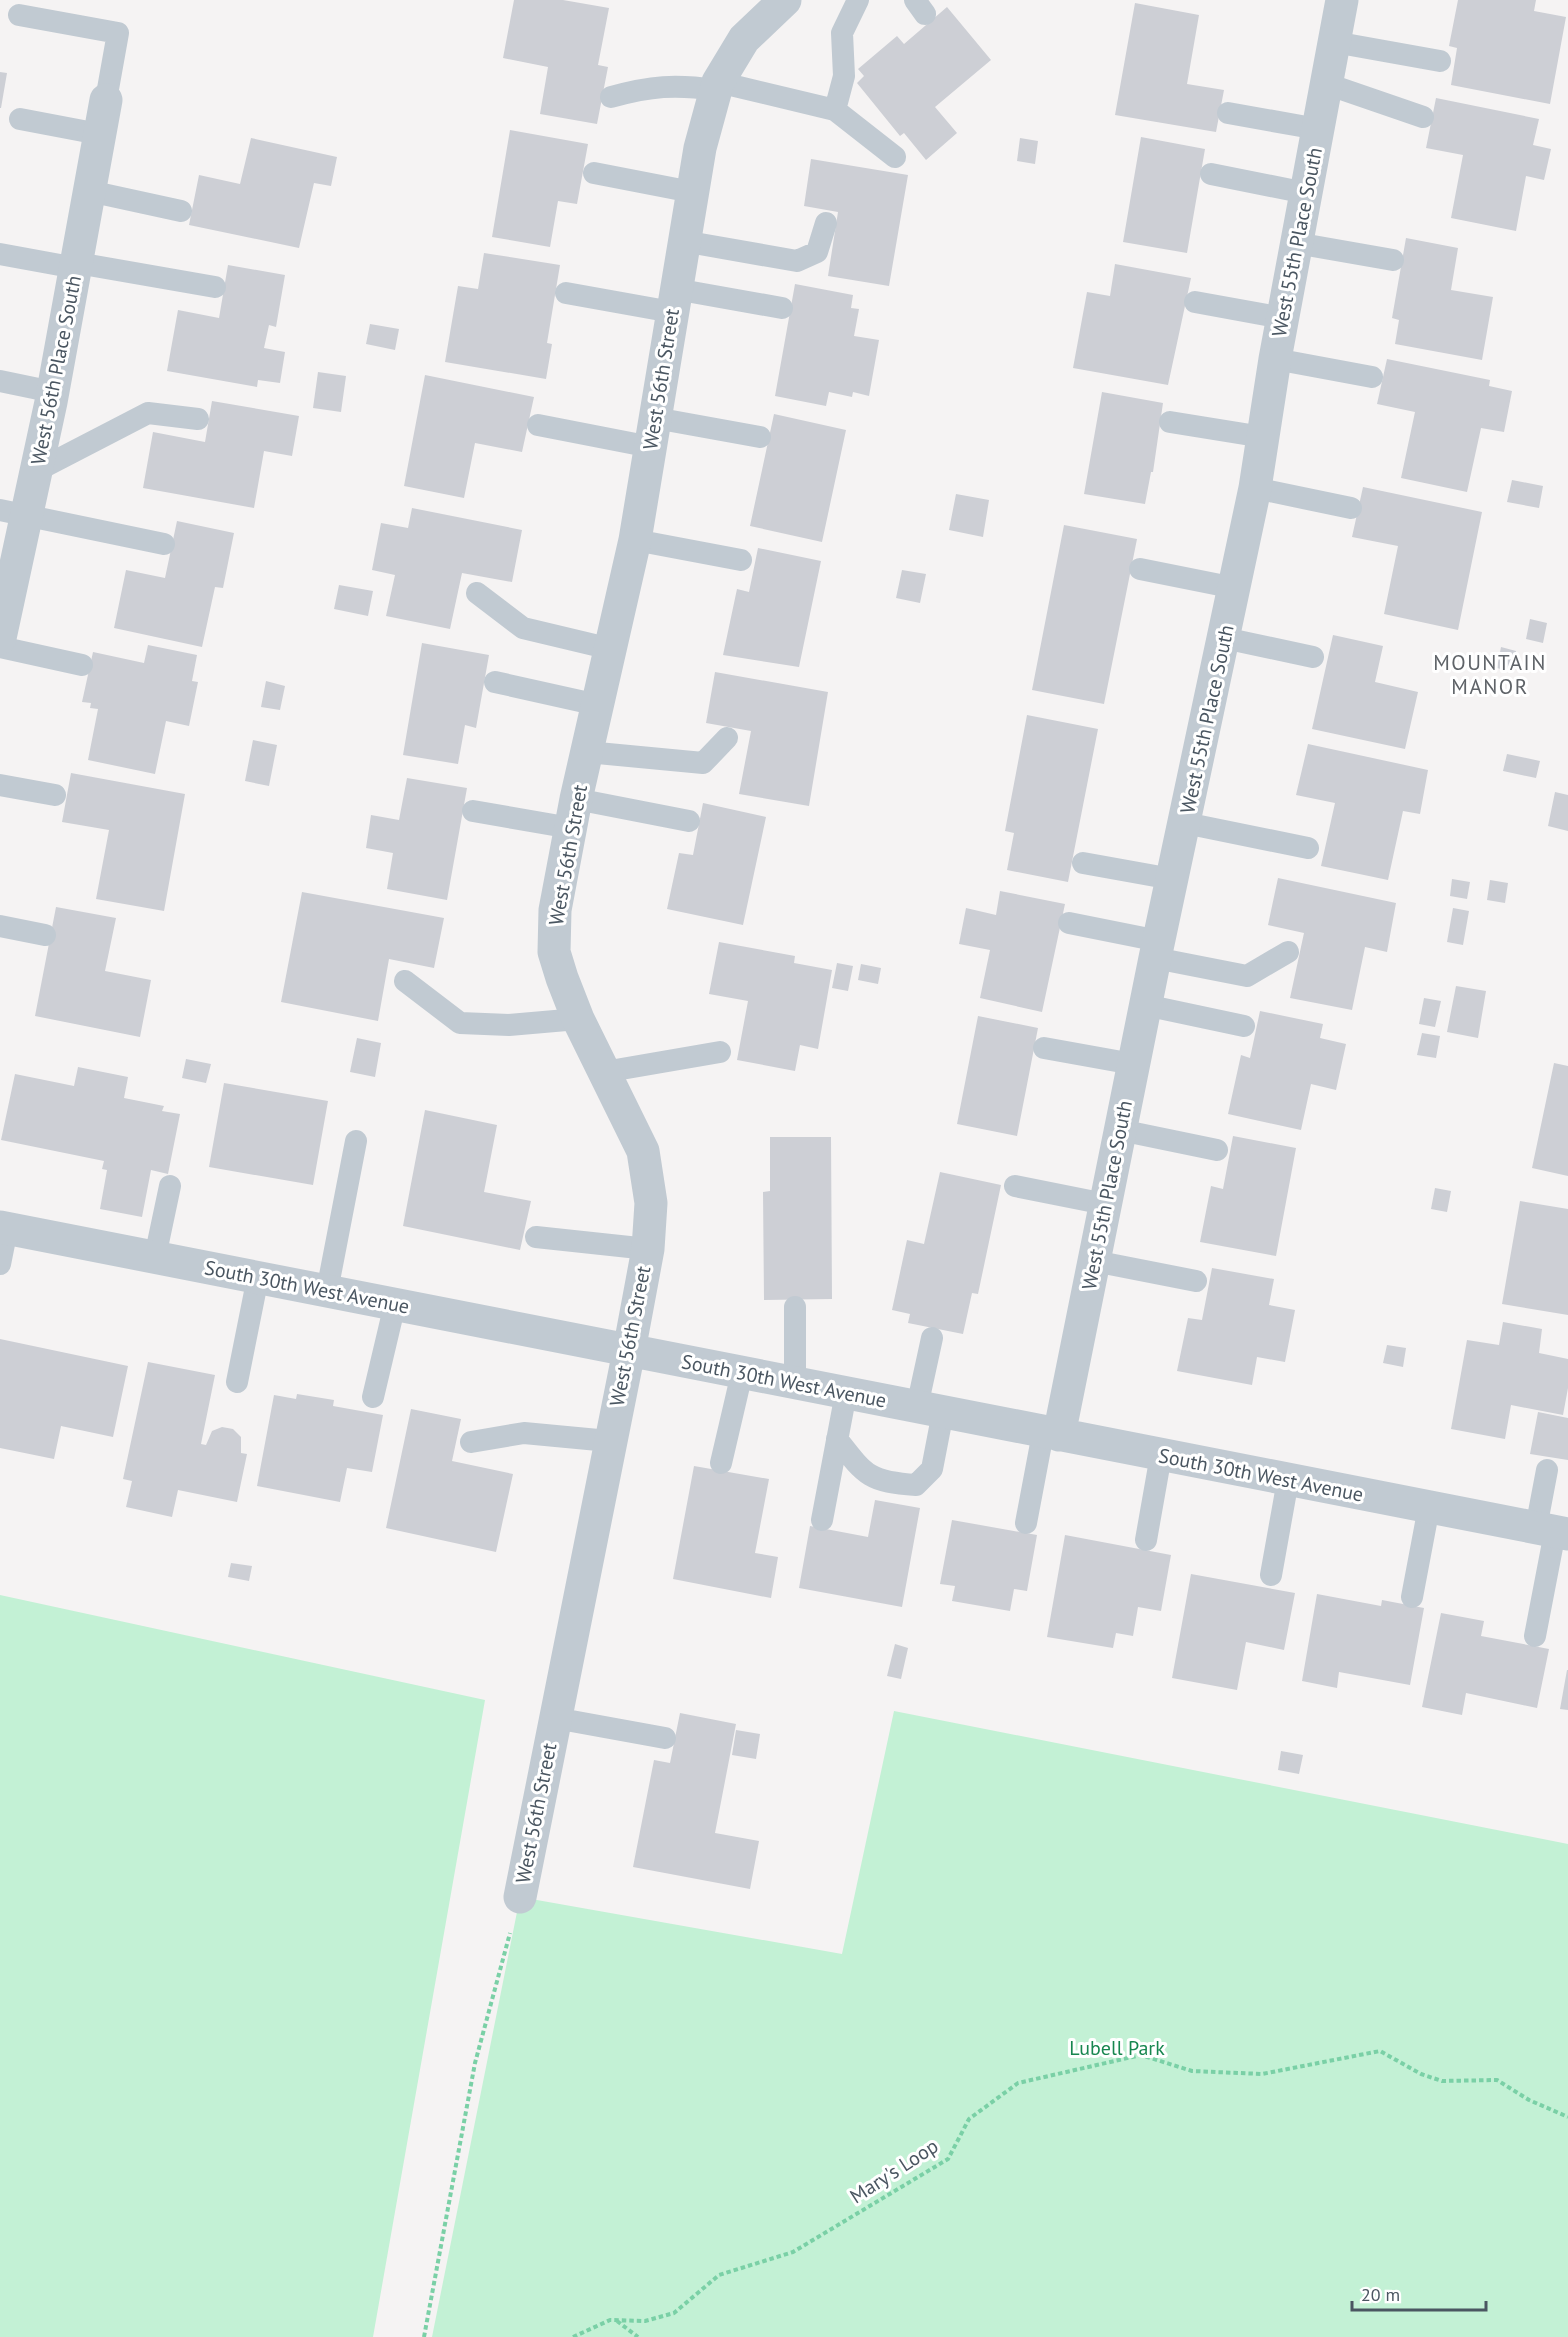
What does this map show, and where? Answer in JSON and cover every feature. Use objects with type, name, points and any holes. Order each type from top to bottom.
[{"type":"street","name":"West 56th Street","points":[[520,1897],[609,1441],[629,1351],[648,1249],[651,1203],[643,1151],[578,1019],[554,952],[555,910],[573,814],[635,540],[700,148],[717,86],[744,39],[785,0]]},
{"type":"street","name":"West 55th Place South","points":[[1051,1434],[1094,1262],[1156,950],[1235,588],[1342,0]]},
{"type":"street","name":"West 56th Place South","points":[[0,639],[13,513],[36,471],[53,392],[106,100]]},
{"type":"street","name":"South 30th West Avenue","points":[[4,1228],[1553,1532]]},
{"type":"lane","points":[[835,110],[844,76],[842,33],[858,0]]},
{"type":"lane","points":[[19,15],[118,33],[106,100]]},
{"type":"lane","points":[[1334,42],[1440,61]]},
{"type":"lane","points":[[1327,84],[1423,117]]},
{"type":"lane","points":[[611,97],[651,86],[717,86],[835,110],[895,157]]},
{"type":"lane","points":[[1228,113],[1318,129]]},
{"type":"lane","points":[[20,119],[99,134]]},
{"type":"lane","points":[[594,173],[692,192]]},
{"type":"lane","points":[[1211,174],[1306,193]]},
{"type":"lane","points":[[89,191],[181,211]]},
{"type":"lane","points":[[683,241],[797,261],[817,252],[826,223]]},
{"type":"lane","points":[[1296,243],[1393,260]]},
{"type":"lane","points":[[0,254],[215,287]]},
{"type":"lane","points":[[566,293],[782,308]]},
{"type":"lane","points":[[1195,302],[1283,318]]},
{"type":"lane","points":[[1275,359],[1372,377]]},
{"type":"lane","points":[[0,381],[53,392]]},
{"type":"lane","points":[[36,471],[148,413],[198,419]]},
{"type":"lane","points":[[1170,422],[1263,437]]},
{"type":"lane","points":[[538,425],[760,437]]},
{"type":"lane","points":[[1255,488],[1351,508]]},
{"type":"lane","points":[[13,513],[164,544]]},
{"type":"lane","points":[[635,540],[741,560]]},
{"type":"lane","points":[[1140,569],[1235,588]]},
{"type":"lane","points":[[477,593],[523,628],[611,649]]},
{"type":"lane","points":[[1224,638],[1313,657]]},
{"type":"lane","points":[[0,647],[82,665]]},
{"type":"lane","points":[[495,682],[598,705]]},
{"type":"lane","points":[[587,752],[703,763],[727,738]]},
{"type":"lane","points":[[0,785],[55,795]]},
{"type":"lane","points":[[473,811],[690,821]]},
{"type":"lane","points":[[1185,823],[1308,848]]},
{"type":"lane","points":[[1083,863],[1172,879]]},
{"type":"lane","points":[[1069,923],[1247,976],[1287,952]]},
{"type":"lane","points":[[0,926],[45,935]]},
{"type":"lane","points":[[405,981],[460,1023],[509,1025],[578,1019]]},
{"type":"lane","points":[[1145,1005],[1245,1026]]},
{"type":"lane","points":[[1044,1047],[1133,1064]]},
{"type":"lane","points":[[604,1072],[720,1052]]},
{"type":"lane","points":[[1120,1130],[1217,1150]]},
{"type":"lane","points":[[327,1291],[356,1140]]},
{"type":"lane","points":[[1015,1185],[1105,1204]]},
{"type":"lane","points":[[155,1257],[170,1186]]},
{"type":"lane","points":[[0,1264],[4,1228]]},
{"type":"lane","points":[[536,1237],[648,1249]]},
{"type":"lane","points":[[1094,1262],[1196,1281]]},
{"type":"lane","points":[[237,1382],[258,1277]]},
{"type":"lane","points":[[373,1397],[394,1304]]},
{"type":"lane","points":[[795,1307],[795,1384]]},
{"type":"lane","points":[[837,1439],[861,1470],[884,1483],[916,1485],[932,1469],[930,1410],[932,1338]]},
{"type":"lane","points":[[721,1463],[742,1373]]},
{"type":"lane","points":[[822,1520],[846,1394]]},
{"type":"lane","points":[[471,1442],[524,1433],[609,1441]]},
{"type":"lane","points":[[1026,1523],[1051,1434]]},
{"type":"lane","points":[[1146,1540],[1161,1455]]},
{"type":"lane","points":[[1535,1636],[1553,1532],[1547,1470]]},
{"type":"lane","points":[[1271,1575],[1288,1480]]},
{"type":"lane","points":[[1412,1597],[1429,1507]]},
{"type":"lane","points":[[555,1718],[665,1738]]},
{"type":"path","points":[[424,2337],[475,2063],[520,1897]]},
{"type":"path","name":"Mary's Loop","points":[[573,2337],[610,2320],[645,2321],[674,2313],[719,2275],[793,2252],[948,2159],[969,2119],[1018,2083],[1141,2055],[1192,2071],[1262,2074],[1380,2051],[1421,2074],[1442,2081],[1497,2080],[1529,2100],[1568,2117]]},
{"type":"path","points":[[616,2320],[638,2337]]},
{"type":"green space","points":[[0,1595],[485,1700],[373,2337],[0,2337]]},
{"type":"green space","name":"Lubell Park","points":[[894,1711],[1568,1844],[1568,2337],[432,2337],[520,1897],[842,1954]]},
{"type":"building","points":[[514,0],[563,0],[609,8],[598,65],[608,67],[597,124],[540,114],[548,67],[503,58]]},
{"type":"building","points":[[1458,0],[1536,0],[1534,11],[1566,17],[1550,104],[1451,85],[1457,48],[1449,46]]},
{"type":"building","points":[[1135,3],[1199,15],[1187,84],[1224,90],[1216,132],[1115,115]]},
{"type":"building","points":[[947,7],[991,60],[935,107],[957,133],[926,160],[904,133],[900,136],[857,83],[864,76],[858,69],[897,36],[904,44]]},
{"type":"building","points":[[0,72],[7,73],[1,108],[0,108]]},
{"type":"building","points":[[1436,98],[1539,119],[1533,145],[1551,149],[1544,180],[1526,176],[1516,231],[1451,218],[1463,155],[1426,148]]},
{"type":"building","points":[[510,130],[588,144],[577,204],[558,201],[550,247],[492,237]]},
{"type":"building","points":[[1141,137],[1205,149],[1187,253],[1123,242]]},
{"type":"building","points":[[251,138],[337,157],[331,186],[314,183],[299,248],[189,225],[199,175],[240,184]]},
{"type":"building","points":[[1020,138],[1038,141],[1035,164],[1017,161]]},
{"type":"building","points":[[811,159],[908,175],[889,286],[828,276],[838,212],[804,206]]},
{"type":"building","points":[[1406,238],[1458,248],[1451,290],[1493,297],[1482,360],[1395,344],[1399,320],[1392,318]]},
{"type":"building","points":[[484,253],[560,265],[547,343],[552,344],[546,379],[445,362],[458,286],[478,289]]},
{"type":"building","points":[[1115,264],[1191,278],[1168,385],[1073,368],[1087,292],[1110,296]]},
{"type":"building","points":[[228,265],[285,275],[276,327],[269,325],[264,348],[285,352],[280,383],[258,380],[257,387],[167,371],[178,310],[219,318]]},
{"type":"building","points":[[795,284],[853,295],[851,308],[859,309],[854,336],[879,340],[869,396],[853,392],[852,397],[829,392],[826,406],[775,396]]},
{"type":"building","points":[[370,324],[399,329],[395,350],[366,344]]},
{"type":"building","points":[[1387,359],[1490,380],[1489,386],[1512,391],[1504,432],[1481,428],[1467,492],[1401,478],[1415,412],[1377,404]]},
{"type":"building","points":[[318,372],[346,376],[341,412],[313,408]]},
{"type":"building","points":[[425,375],[534,397],[522,452],[475,443],[464,498],[404,486]]},
{"type":"building","points":[[1102,392],[1163,403],[1153,472],[1151,472],[1145,504],[1084,494]]},
{"type":"building","points":[[212,401],[299,416],[292,456],[264,451],[254,508],[143,488],[153,432],[205,442]]},
{"type":"building","points":[[774,414],[846,430],[822,542],[750,526]]},
{"type":"building","points":[[1512,480],[1543,486],[1539,508],[1507,502]]},
{"type":"building","points":[[1363,487],[1482,512],[1458,630],[1384,614],[1398,546],[1352,537]]},
{"type":"building","points":[[956,494],[989,500],[983,537],[949,530]]},
{"type":"building","points":[[412,508],[522,530],[512,582],[462,573],[450,629],[386,616],[395,575],[372,570],[381,523],[408,528]]},
{"type":"building","points":[[177,521],[234,533],[223,588],[215,587],[202,647],[114,628],[126,570],[165,578]]},
{"type":"building","points":[[1064,525],[1137,539],[1104,704],[1032,690]]},
{"type":"building","points":[[758,548],[821,561],[799,667],[723,655],[737,589],[749,592]]},
{"type":"building","points":[[902,570],[926,574],[920,603],[896,598]]},
{"type":"building","points":[[339,585],[373,591],[368,616],[334,609]]},
{"type":"building","points":[[1530,619],[1547,623],[1543,643],[1526,639]]},
{"type":"building","points":[[1333,635],[1383,646],[1375,682],[1418,692],[1405,749],[1312,729]]},
{"type":"building","points":[[422,643],[489,655],[476,728],[465,725],[458,764],[403,755]]},
{"type":"building","points":[[148,645],[197,655],[192,681],[198,682],[189,726],[166,721],[155,774],[88,760],[98,709],[90,708],[91,703],[82,702],[93,652],[144,663]]},
{"type":"building","points":[[1501,647],[1516,651],[1512,672],[1497,668]]},
{"type":"building","points":[[715,672],[828,692],[809,806],[739,794],[751,731],[706,723]]},
{"type":"building","points":[[266,681],[285,686],[280,710],[261,707]]},
{"type":"building","points":[[1027,715],[1098,729],[1068,882],[1007,870],[1014,833],[1005,831]]},
{"type":"building","points":[[253,740],[277,745],[269,786],[245,781]]},
{"type":"building","points":[[1308,744],[1428,770],[1420,814],[1403,811],[1388,880],[1321,866],[1335,803],[1296,795]]},
{"type":"building","points":[[1507,754],[1540,761],[1536,778],[1503,771]]},
{"type":"building","points":[[71,773],[185,794],[164,911],[96,899],[109,830],[62,822]]},
{"type":"building","points":[[407,778],[467,788],[447,900],[387,889],[393,853],[366,848],[371,815],[399,820]]},
{"type":"building","points":[[1555,792],[1568,795],[1568,831],[1548,826]]},
{"type":"building","points":[[703,803],[766,817],[743,925],[667,909],[679,853],[693,855]]},
{"type":"building","points":[[1278,878],[1396,903],[1387,952],[1365,947],[1352,1010],[1290,998],[1304,933],[1268,925]]},
{"type":"building","points":[[1452,879],[1470,882],[1467,899],[1450,896]]},
{"type":"building","points":[[1490,880],[1508,883],[1505,903],[1487,900]]},
{"type":"building","points":[[1000,891],[1065,904],[1042,1012],[980,998],[990,950],[959,944],[966,908],[996,915]]},
{"type":"building","points":[[302,892],[444,918],[434,968],[389,959],[378,1021],[281,1002]]},
{"type":"building","points":[[56,907],[116,918],[105,971],[151,980],[140,1037],[35,1016]]},
{"type":"building","points":[[1453,908],[1469,911],[1463,945],[1447,942]]},
{"type":"building","points":[[719,942],[795,956],[794,963],[832,970],[818,1049],[800,1045],[795,1071],[737,1060],[748,1001],[709,994]]},
{"type":"building","points":[[837,963],[853,966],[848,991],[832,988]]},
{"type":"building","points":[[861,964],[881,968],[878,984],[858,980]]},
{"type":"building","points":[[1456,986],[1486,991],[1478,1038],[1447,1032]]},
{"type":"building","points":[[1424,998],[1441,1001],[1435,1027],[1419,1024]]},
{"type":"building","points":[[1260,1011],[1323,1024],[1320,1038],[1346,1044],[1336,1090],[1311,1084],[1301,1130],[1228,1114],[1241,1055],[1250,1058]]},
{"type":"building","points":[[978,1016],[1038,1028],[1017,1136],[957,1124]]},
{"type":"building","points":[[1422,1033],[1440,1036],[1436,1058],[1417,1055]]},
{"type":"building","points":[[357,1038],[381,1043],[375,1077],[350,1072]]},
{"type":"building","points":[[186,1059],[211,1064],[206,1083],[182,1078]]},
{"type":"building","points":[[1554,1063],[1568,1066],[1568,1176],[1532,1168]]},
{"type":"building","points":[[78,1067],[128,1077],[124,1098],[164,1106],[162,1111],[180,1114],[168,1174],[151,1170],[142,1217],[100,1209],[107,1170],[102,1169],[104,1161],[1,1140],[15,1074],[74,1086]]},
{"type":"building","points":[[224,1083],[328,1101],[313,1185],[209,1167]]},
{"type":"building","points":[[425,1110],[497,1125],[484,1192],[531,1201],[520,1250],[403,1226]]},
{"type":"building","points":[[1233,1136],[1296,1148],[1276,1256],[1200,1242],[1211,1186],[1223,1189]]},
{"type":"building","points":[[770,1137],[831,1137],[832,1299],[764,1300],[763,1192],[770,1191]]},
{"type":"building","points":[[940,1172],[1001,1185],[978,1294],[972,1293],[963,1334],[908,1323],[910,1314],[892,1310],[907,1240],[924,1244]]},
{"type":"building","points":[[1435,1188],[1451,1191],[1447,1212],[1431,1209]]},
{"type":"building","points":[[1520,1201],[1568,1209],[1568,1315],[1502,1304]]},
{"type":"building","points":[[1212,1268],[1274,1279],[1269,1305],[1295,1310],[1285,1362],[1257,1357],[1252,1385],[1177,1371],[1188,1318],[1202,1320]]},
{"type":"building","points":[[1503,1322],[1542,1329],[1539,1353],[1568,1359],[1568,1388],[1563,1415],[1511,1405],[1505,1439],[1451,1429],[1467,1340],[1499,1345]]},
{"type":"building","points":[[0,1339],[128,1366],[113,1437],[61,1426],[54,1459],[0,1448]]},
{"type":"building","points":[[1387,1345],[1406,1348],[1403,1367],[1383,1363]]},
{"type":"building","points":[[148,1362],[215,1375],[201,1444],[206,1445],[212,1431],[222,1427],[233,1429],[241,1437],[241,1453],[247,1454],[237,1502],[178,1490],[172,1517],[126,1507],[132,1481],[123,1479]]},
{"type":"building","points":[[297,1394],[334,1400],[333,1406],[383,1415],[372,1472],[347,1468],[340,1502],[257,1486],[274,1395],[296,1399]]},
{"type":"building","points":[[411,1409],[461,1419],[452,1461],[513,1474],[496,1552],[386,1528]]},
{"type":"building","points":[[1538,1412],[1568,1418],[1568,1460],[1530,1454]]},
{"type":"building","points":[[694,1466],[769,1479],[755,1553],[778,1557],[771,1598],[673,1579]]},
{"type":"building","points":[[875,1500],[920,1508],[902,1607],[799,1588],[810,1526],[868,1537]]},
{"type":"building","points":[[952,1520],[1037,1535],[1027,1591],[1014,1589],[1010,1611],[952,1601],[955,1586],[940,1584]]},
{"type":"building","points":[[1065,1535],[1171,1555],[1161,1611],[1138,1607],[1133,1636],[1116,1633],[1113,1648],[1047,1637]]},
{"type":"building","points":[[231,1563],[252,1566],[249,1581],[228,1577]]},
{"type":"building","points":[[1191,1574],[1295,1593],[1284,1650],[1246,1642],[1237,1690],[1172,1678]]},
{"type":"building","points":[[1317,1594],[1381,1606],[1382,1600],[1424,1608],[1410,1685],[1339,1672],[1337,1688],[1302,1681]]},
{"type":"building","points":[[1441,1613],[1484,1621],[1481,1636],[1549,1649],[1537,1708],[1466,1693],[1462,1715],[1422,1707]]},
{"type":"building","points":[[895,1644],[908,1648],[901,1679],[887,1676]]},
{"type":"building","points":[[1568,1670],[1568,1710],[1560,1709]]},
{"type":"building","points":[[680,1713],[736,1724],[715,1833],[759,1841],[750,1889],[633,1867],[654,1760],[670,1763]]},
{"type":"building","points":[[736,1730],[760,1734],[756,1759],[732,1755]]},
{"type":"building","points":[[1281,1751],[1303,1755],[1299,1774],[1278,1770]]},
{"type":"district","name":"MOUNTAIN MANOR","points":[[1490,674]]}]
